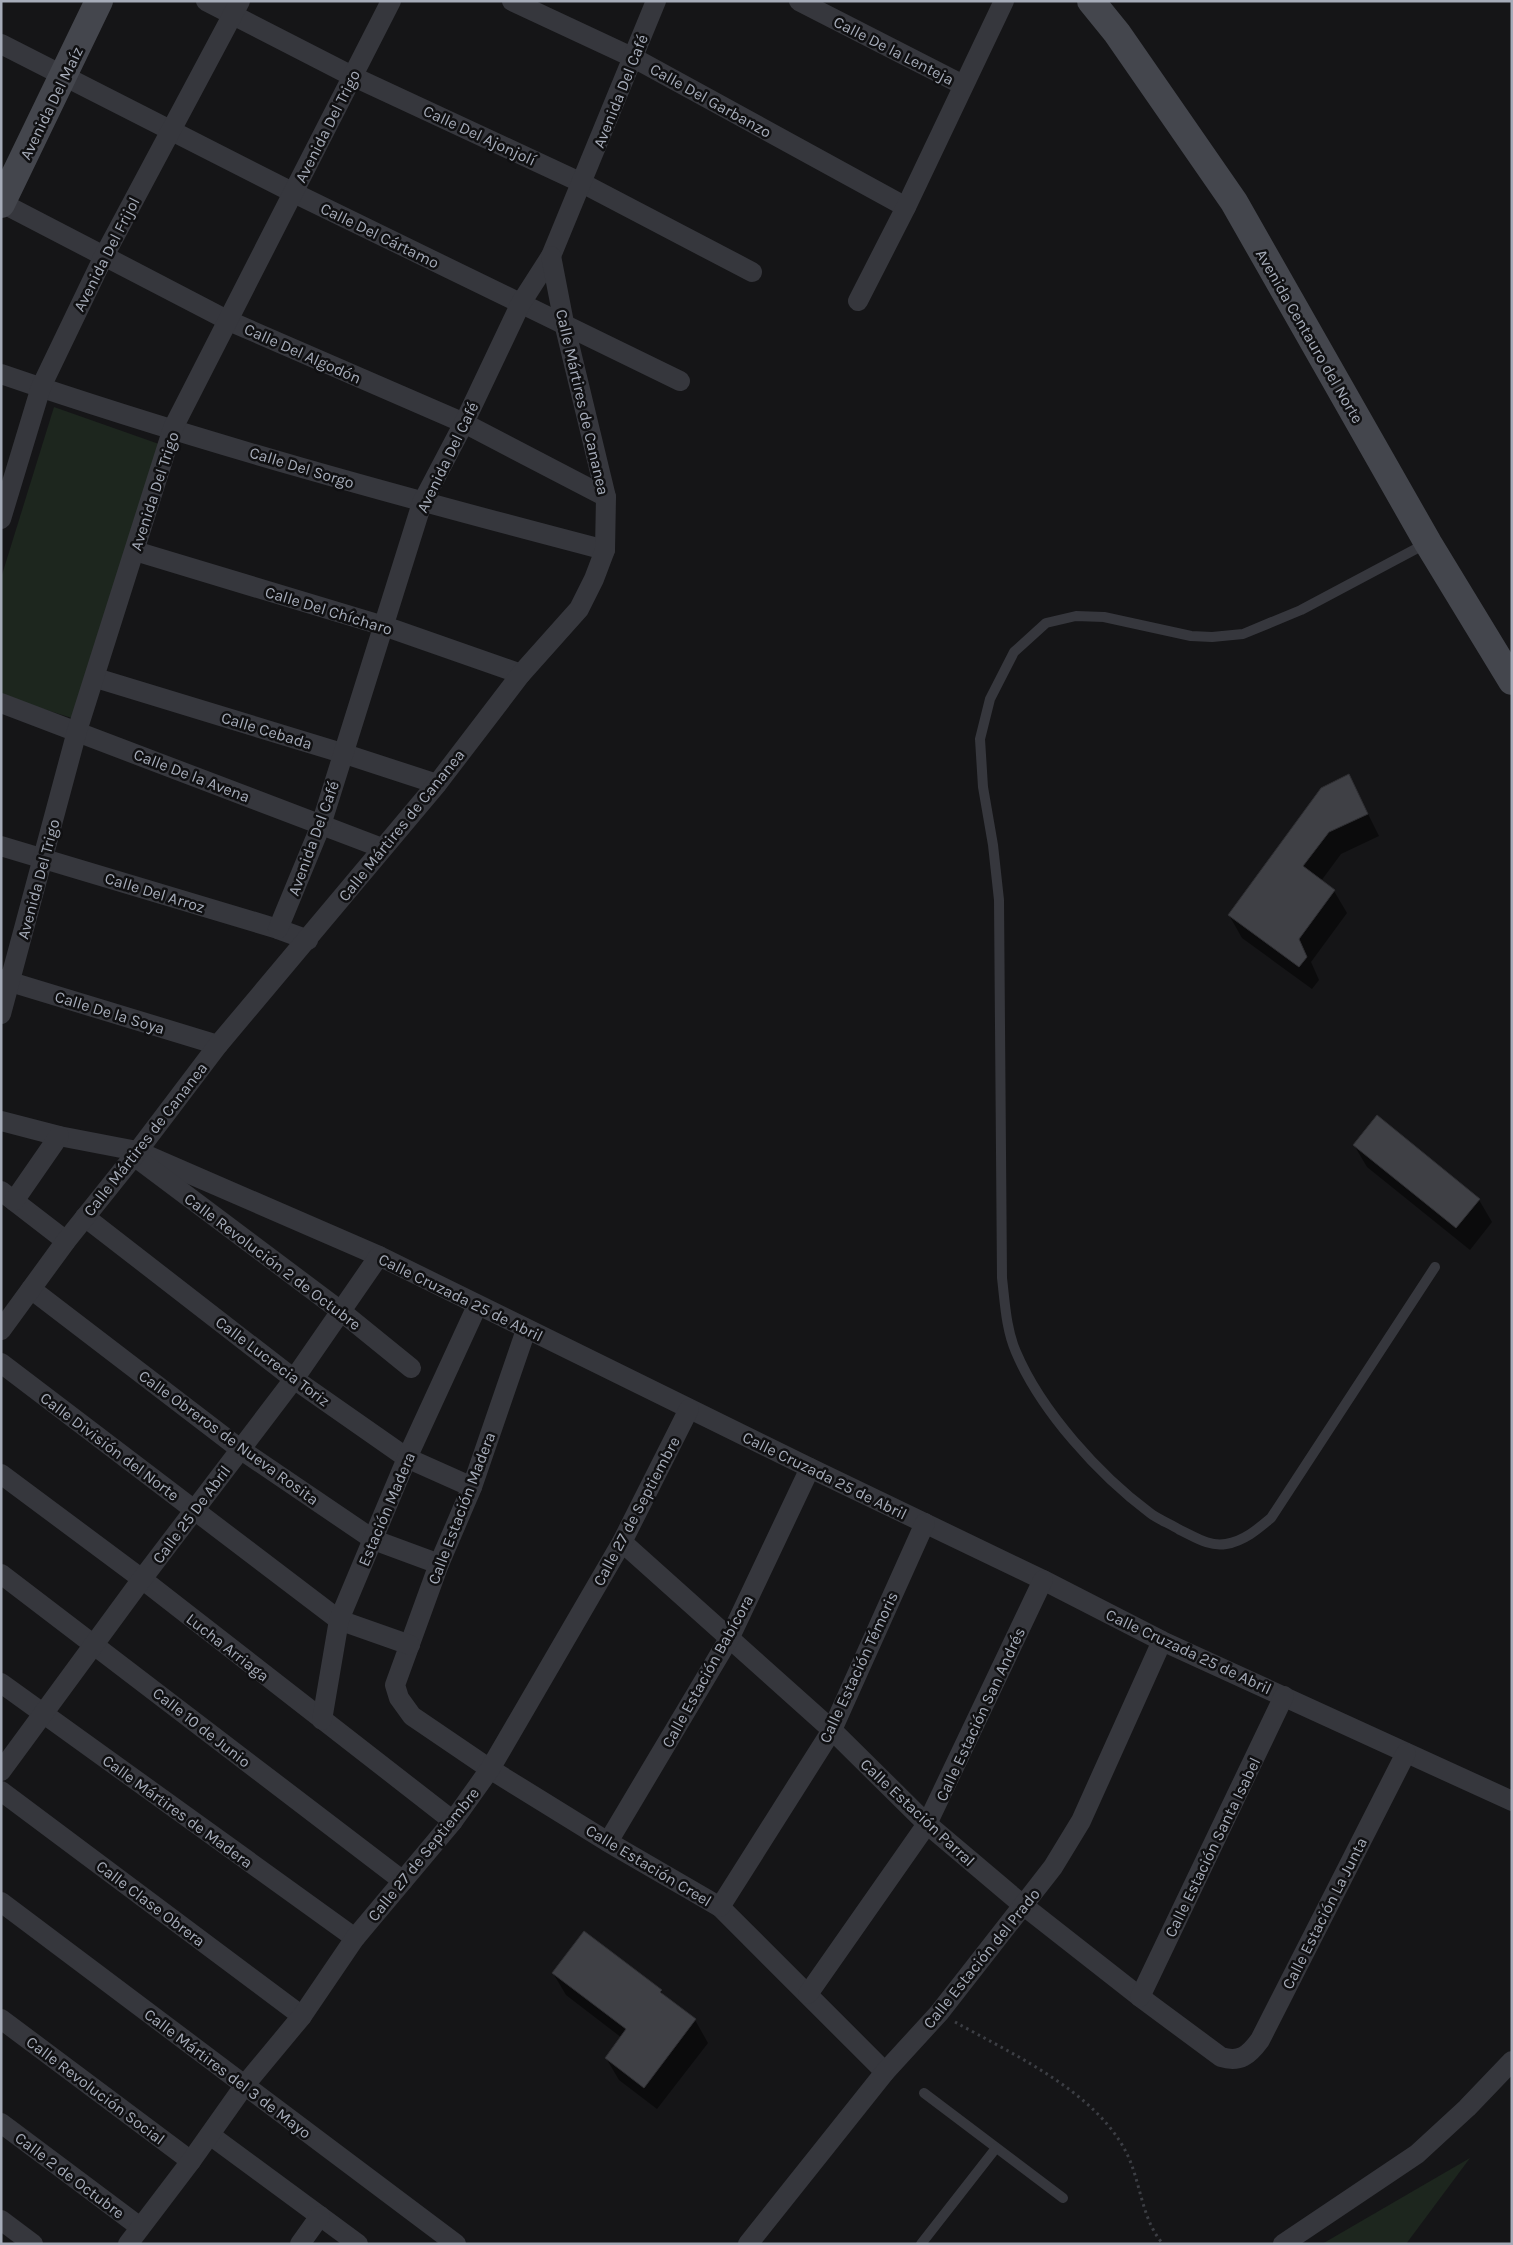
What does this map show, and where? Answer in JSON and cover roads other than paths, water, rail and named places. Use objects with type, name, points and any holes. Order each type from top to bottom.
[{"type":"main road","name":"Avenida Del Maíz","points":[[1,204],[100,1]]},
{"type":"main road","name":"Avenida Centauro del Norte","points":[[1091,1],[1117,32],[1234,202],[1428,543],[1512,681]]},
{"type":"street","name":"Calle Del Ajonjolí","points":[[206,1],[237,8],[352,76],[582,184],[752,272]]},
{"type":"street","name":"Avenida Del Trigo","points":[[1,1014],[6,980],[43,858],[77,731],[96,678],[173,428],[391,1]]},
{"type":"street","name":"Calle Del Garbanzo","points":[[512,1],[634,58],[906,207]]},
{"type":"street","name":"Avenida Del Café","points":[[278,929],[321,825],[342,753],[422,503],[464,423],[520,303],[551,256],[656,1]]},
{"type":"street","name":"Calle De la Lenteja","points":[[799,1],[964,85]]},
{"type":"street","points":[[858,301],[906,207],[1004,1]]},
{"type":"street","name":"Avenida Del Frijol","points":[[1,518],[41,387],[104,256],[237,8]]},
{"type":"street","name":"Calle Del Cártamo","points":[[1,44],[292,192],[680,381]]},
{"type":"street","name":"Calle Del Algodón","points":[[1,204],[229,321],[464,423],[606,497]]},
{"type":"street","name":"Calle Mártires de Cananea","points":[[1,1330],[8,1307],[31,1289],[218,1045],[437,784],[521,674],[578,609],[594,579],[605,550],[606,497],[564,324],[551,256]]},
{"type":"street","name":"Calle Del Sorgo","points":[[1,374],[422,503],[605,550]]},
{"type":"street","name":"Calle Del Chícharo","points":[[135,551],[384,626],[521,674]]},
{"type":"street","name":"Calle Cebada","points":[[96,678],[437,784]]},
{"type":"street","name":"Calle De la Avena","points":[[1,703],[382,848]]},
{"type":"street","name":"Calle Del Arroz","points":[[1,846],[278,929],[308,940]]},
{"type":"street","name":"Calle De la Soya","points":[[6,980],[218,1045]]},
{"type":"street","points":[[1,1121],[136,1154]]},
{"type":"street","points":[[59,1136],[8,1196],[66,1241]]},
{"type":"street","name":"Calle Cruzada 25 de Abril","points":[[136,1154],[379,1256],[526,1330],[1043,1580],[1162,1641],[1512,1800]]},
{"type":"street","name":"Calle Revolución 2 de Octubre","points":[[136,1154],[342,1312],[411,1368]]},
{"type":"street","name":"Calle Lucrecia Toriz","points":[[85,1218],[294,1378],[407,1458],[472,1486]]},
{"type":"street","name":"Calle 25 De Abril","points":[[1,1771],[44,1715],[142,1579],[294,1378],[342,1312],[379,1256]]},
{"type":"street","name":"Calle Obreros de Nueva Rosita","points":[[31,1289],[240,1449],[374,1540],[439,1564]]},
{"type":"street","name":"Estación Madera","points":[[322,1720],[339,1620],[407,1458],[477,1306]]},
{"type":"street","name":"Calle Estación Madera","points":[[395,1685],[439,1564],[472,1486],[526,1330]]},
{"type":"street","name":"Calle División del Norte","points":[[1,1363],[339,1620],[410,1645]]},
{"type":"street","name":"Calle 27 de Septiembre","points":[[128,2244],[191,2161],[244,2086],[302,2016],[355,1938],[453,1821],[490,1769],[622,1542],[689,1409]]},
{"type":"street","name":"Calle Estación Babícora","points":[[608,1842],[730,1637],[810,1468]]},
{"type":"street","name":"Lucha Arriaga","points":[[1,1474],[142,1579],[453,1821]]},
{"type":"street","name":"Calle Estación Témoris","points":[[720,1908],[832,1730],[924,1523]]},
{"type":"street","name":"Calle Estación Parral","points":[[622,1542],[832,1730],[927,1824],[1024,1906],[1140,1997],[1221,2057],[1231,2060]]},
{"type":"street","name":"Calle 10 de Junio","points":[[1,1574],[403,1881]]},
{"type":"street","name":"Calle Estación San Andrés","points":[[808,1994],[927,1824],[1043,1580]]},
{"type":"street","name":"Calle Estación del Prado","points":[[748,2244],[885,2072],[939,2012],[1053,1868],[1081,1821],[1162,1641]]},
{"type":"street","name":"Calle Mártires de Madera","points":[[1,1683],[355,1938]]},
{"type":"street","name":"Calle Estación Creel","points":[[395,1685],[399,1698],[412,1716],[490,1769],[720,1908],[885,2072]]},
{"type":"street","name":"Calle Estación Santa Isabel","points":[[1140,1997],[1284,1696]]},
{"type":"street","name":"Calle Estación La Junta","points":[[1231,2060],[1240,2059],[1250,2053],[1260,2040],[1406,1753]]},
{"type":"street","name":"Calle Clase Obrera","points":[[1,1791],[302,2016]]},
{"type":"street","name":"Calle Mártires del 3 de Mayo","points":[[1,1902],[456,2244]]},
{"type":"street","name":"Calle Revolución Social","points":[[1,2019],[191,2161]]},
{"type":"street","points":[[1283,2244],[1417,2154],[1467,2108],[1512,2061]]},
{"type":"street","name":"Calle 2 de Octubre","points":[[1,2122],[140,2227]]},
{"type":"street","points":[[210,2135],[358,2244]]},
{"type":"street","points":[[300,2244],[320,2216]]},
{"type":"street","points":[[1,2220],[33,2244]]},
{"type":"lane","points":[[1428,543],[1301,610],[1243,634],[1212,637],[1191,636],[1104,617],[1076,616],[1046,624],[1014,652],[990,699],[980,739],[983,787],[993,845],[999,900],[1002,1278],[1006,1317],[1015,1350],[1029,1381],[1096,1466],[1152,1514],[1204,1542],[1226,1544],[1249,1536],[1271,1518],[1435,1267]]},
{"type":"lane","points":[[924,2093],[1063,2198]]},
{"type":"lane","points":[[922,2243],[996,2148]]}]
